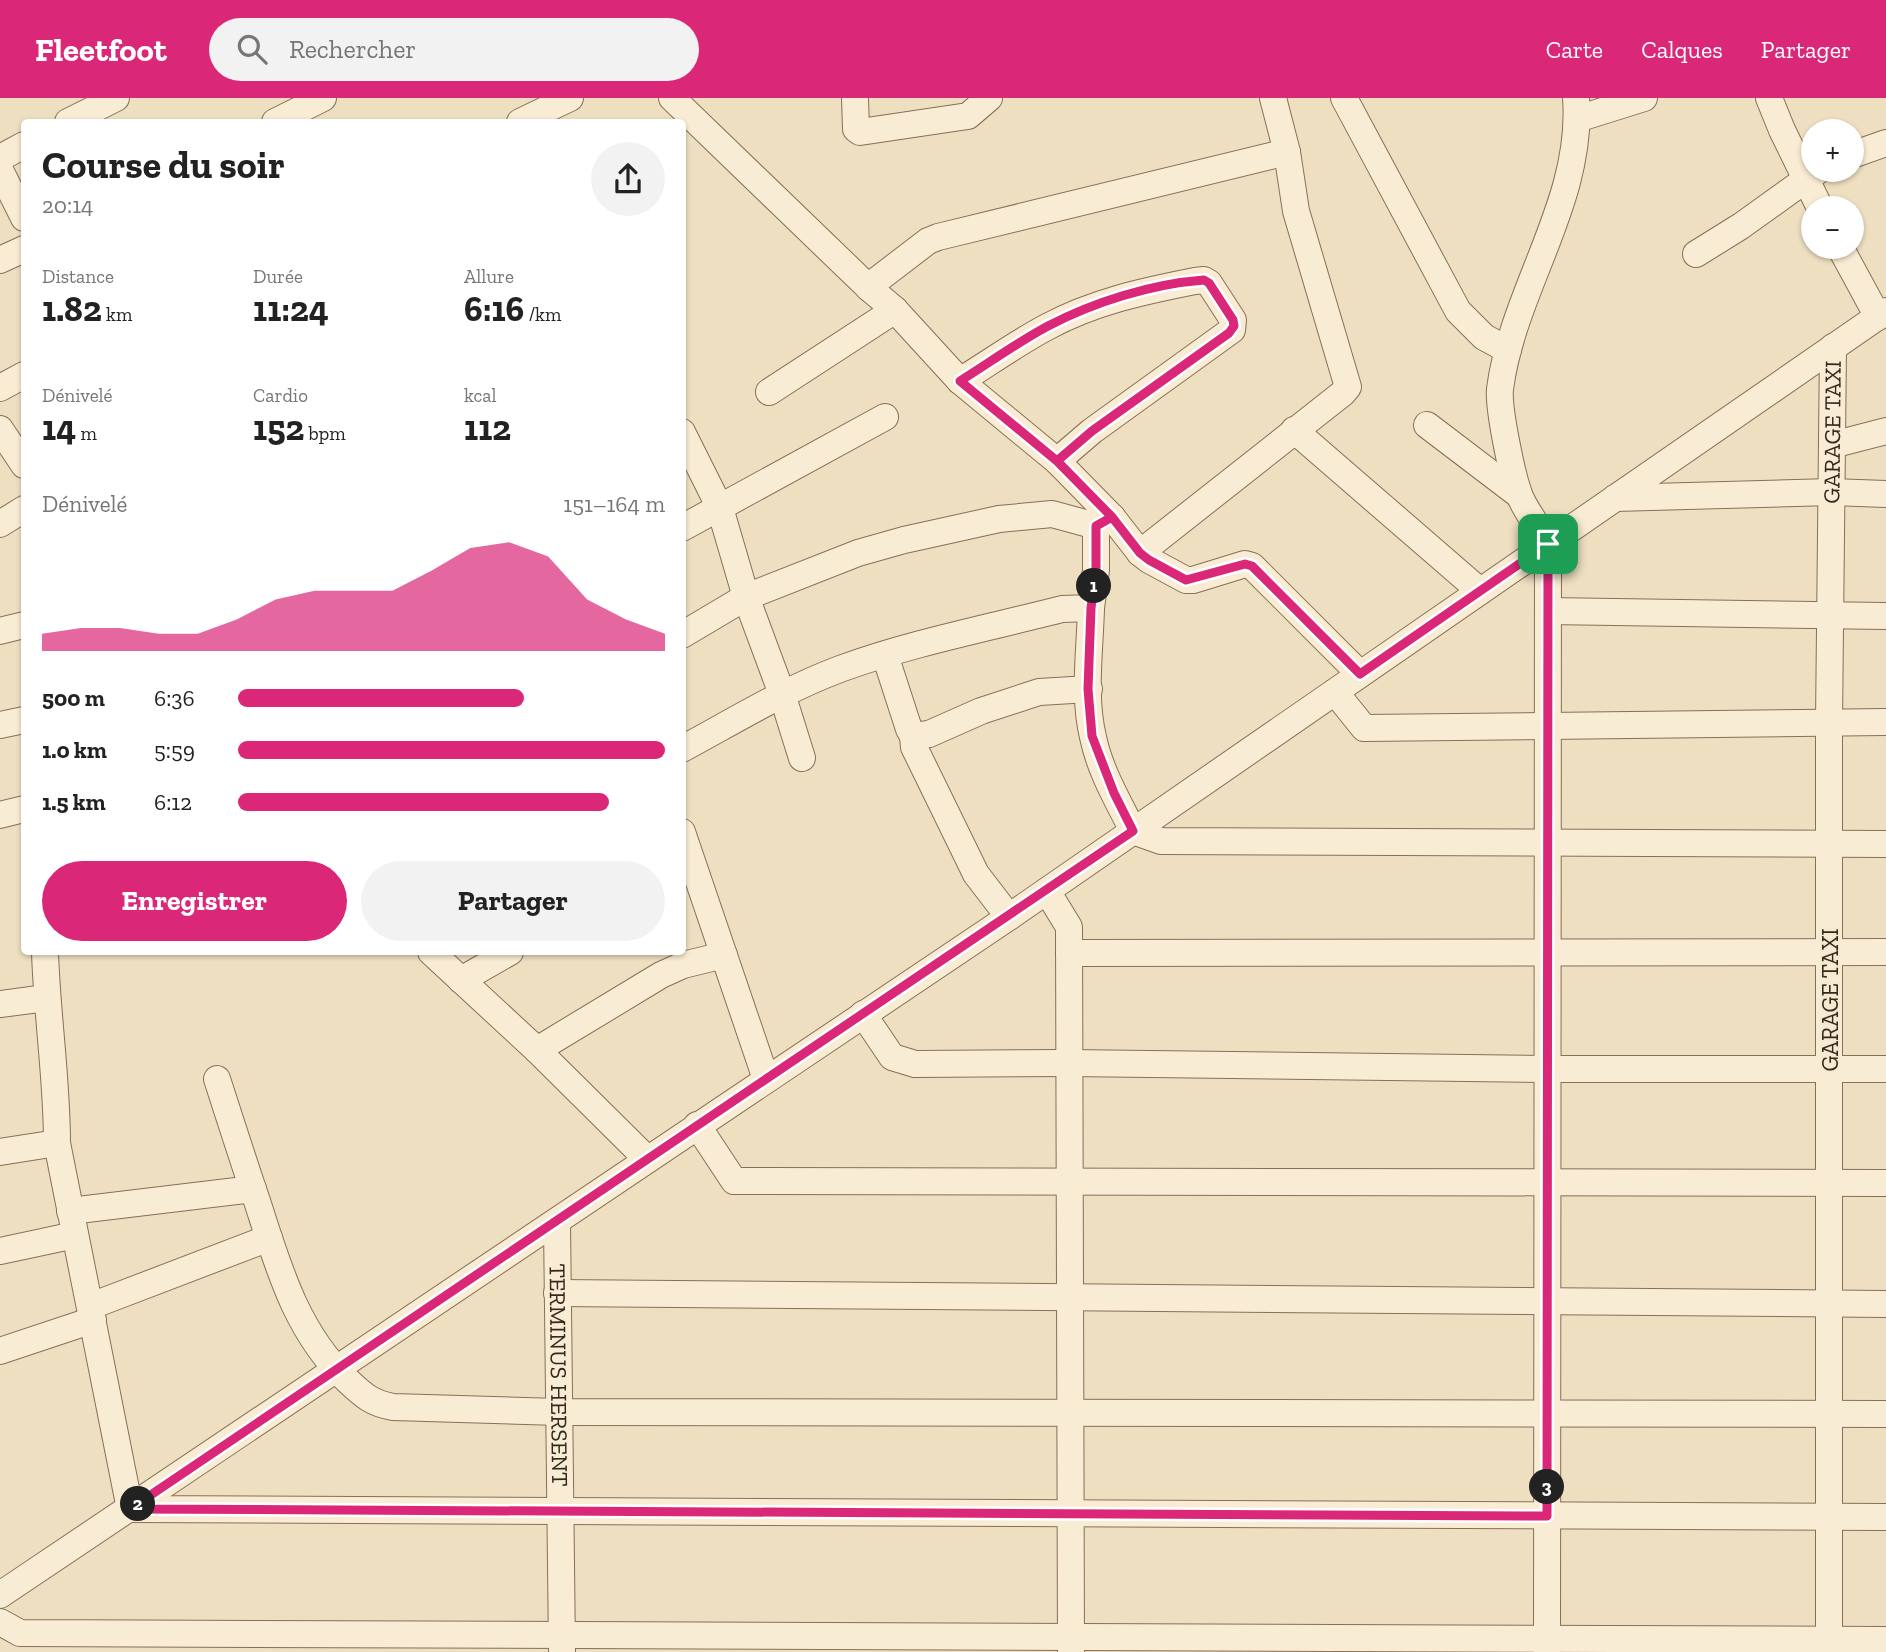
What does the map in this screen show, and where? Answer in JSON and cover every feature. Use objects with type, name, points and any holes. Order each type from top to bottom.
[{"type":"street","points":[[74,119],[116,98]]},
{"type":"street","points":[[281,119],[323,98]]},
{"type":"street","points":[[531,119],[570,98]]},
{"type":"street","points":[[672,98],[895,310],[960,381],[1057,461],[1104,522],[1140,553],[1186,580],[1245,564],[1252,566],[1360,674]]},
{"type":"street","points":[[855,98],[856,129],[860,132],[968,116],[989,98]]},
{"type":"street","points":[[1140,553],[1348,387],[1296,211],[1287,152],[1273,98]]},
{"type":"street","points":[[1344,98],[1458,311],[1484,337],[1508,350]]},
{"type":"street","points":[[1547,1645],[1548,544],[1519,495],[1500,407],[1500,391],[1508,350],[1569,176],[1577,109],[1644,98]]},
{"type":"street","points":[[1769,98],[1801,155]]},
{"type":"street","points":[[1864,151],[1886,144]]},
{"type":"street","points":[[0,158],[21,147]]},
{"type":"street","points":[[868,287],[928,241],[938,237],[1287,152]]},
{"type":"street","points":[[0,170],[21,212]]},
{"type":"street","points":[[1696,254],[1802,182]]},
{"type":"street","points":[[0,260],[21,250]]},
{"type":"street","points":[[0,1595],[1009,917],[1882,314],[1848,259]]},
{"type":"street","points":[[960,381],[1047,327],[1078,313],[1136,293],[1195,281],[1204,280],[1209,283],[1233,320],[1233,330],[1092,431],[1057,461]]},
{"type":"street","points":[[769,392],[895,310]]},
{"type":"street","name":"GARAGE TAXI","points":[[1829,1646],[1829,723],[1833,347]]},
{"type":"street","points":[[0,388],[21,377]]},
{"type":"street","points":[[686,526],[885,417]]},
{"type":"street","points":[[1427,425],[1519,495]]},
{"type":"street","points":[[1294,430],[1480,591]]},
{"type":"street","points":[[1832,445],[1886,431]]},
{"type":"street","points":[[2,436],[21,462]]},
{"type":"street","points":[[686,440],[720,508],[746,597],[782,694],[802,758]]},
{"type":"street","points":[[1615,498],[1831,492],[1886,494]]},
{"type":"street","points":[[0,524],[21,511]]},
{"type":"street","points":[[686,633],[746,597],[858,553],[952,528],[1052,513],[1104,522]]},
{"type":"street","points":[[1104,522],[1091,608],[1088,689],[1092,736],[1098,756],[1133,831],[1161,841],[1886,844]]},
{"type":"street","points":[[686,747],[782,694],[840,669],[1062,609],[1091,608]]},
{"type":"street","points":[[1548,611],[1886,616]]},
{"type":"street","points":[[0,631],[21,626]]},
{"type":"street","points":[[885,655],[909,729],[914,736],[914,747],[976,874],[1009,917]]},
{"type":"street","points":[[914,736],[929,734],[981,711],[1039,692],[1088,689]]},
{"type":"street","points":[[1335,692],[1364,729],[1886,722]]},
{"type":"street","points":[[0,725],[21,721]]},
{"type":"street","points":[[0,815],[21,810]]},
{"type":"street","points":[[686,850],[766,1079]]},
{"type":"street","points":[[1047,891],[1069,927],[1071,1644]]},
{"type":"street","points":[[1069,953],[1886,952]]},
{"type":"street","points":[[45,955],[46,998],[57,1107],[57,1143],[130,1509]]},
{"type":"street","points":[[434,955],[537,1050],[647,1159]]},
{"type":"street","points":[[461,980],[505,955]]},
{"type":"street","points":[[537,1050],[661,975],[683,965],[724,955]]},
{"type":"street","points":[[0,1004],[46,998]]},
{"type":"street","points":[[863,1014],[892,1057],[915,1064],[1886,1069]]},
{"type":"street","points":[[217,1079],[288,1293],[309,1335],[337,1370],[363,1395],[377,1404],[393,1407],[559,1412],[1886,1413]]},
{"type":"street","points":[[697,1125],[734,1181],[1886,1183]]},
{"type":"street","points":[[0,1152],[57,1143]]},
{"type":"street","points":[[0,1251],[72,1223],[253,1189]]},
{"type":"street","name":"TERMINUS HERSENT","points":[[556,1223],[561,1643]]},
{"type":"street","points":[[0,1351],[269,1238]]},
{"type":"street","points":[[557,1293],[1886,1304]]},
{"type":"street","points":[[130,1509],[1886,1517]]},
{"type":"street","points":[[0,1622],[20,1633],[109,1643],[1829,1646],[1886,1640]]},
{"type":"route","points":[[1548,544],[1360,674],[1252,566],[1245,564],[1186,580],[1149,560],[1140,553],[1112,517],[1057,461],[960,381],[1047,327],[1136,293],[1204,280],[1209,283],[1233,320],[1233,330],[1092,431],[1057,461],[1112,517],[1096,526],[1096,570],[1091,608],[1088,689],[1092,736],[1114,793],[1133,831],[130,1509],[1547,1516],[1548,544]]}]
